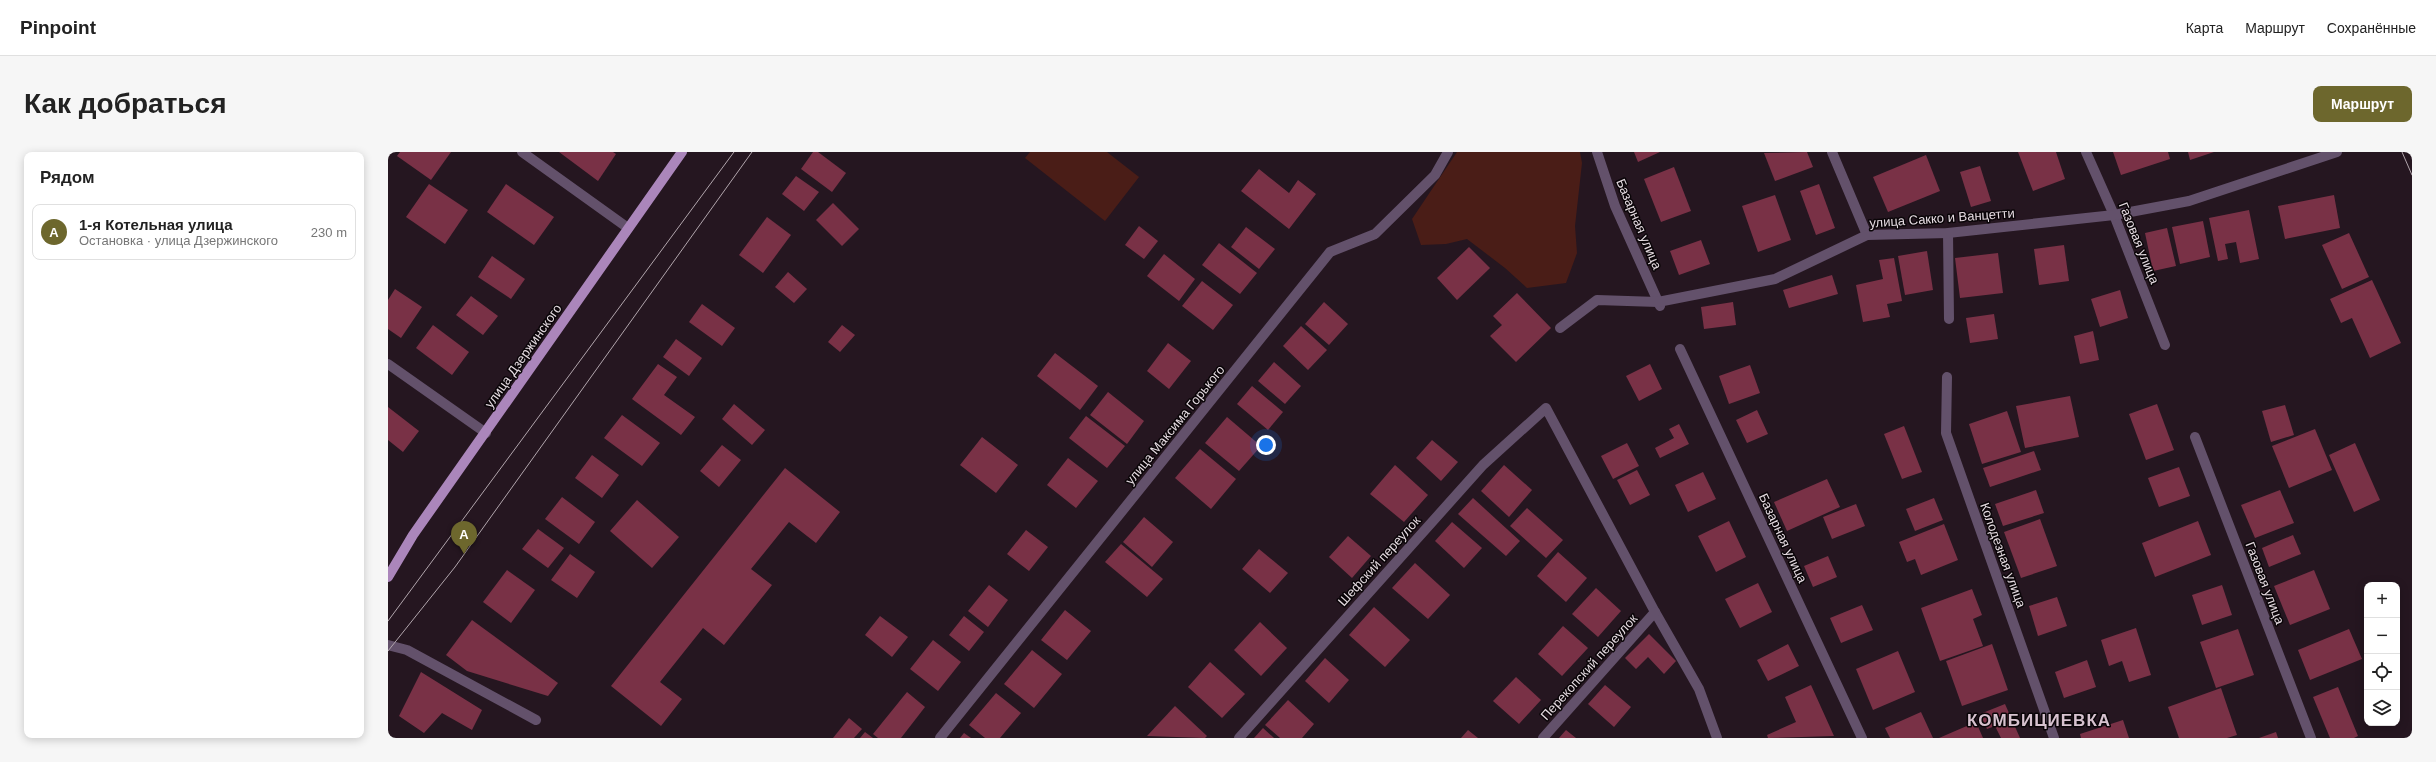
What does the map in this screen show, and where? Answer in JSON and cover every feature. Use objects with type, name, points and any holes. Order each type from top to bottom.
[{"type":"main road","name":"улица Дзержинского","points":[[388,577],[413,535],[682,152]]},
{"type":"street","points":[[522,152],[628,228]]},
{"type":"street","name":"улица Максима Горького","points":[[940,738],[1330,252],[1375,234],[1434,175],[1448,152]]},
{"type":"street","name":"Базарная улица","points":[[1597,152],[1615,206],[1659,304]]},
{"type":"street","points":[[1832,152],[1867,235]]},
{"type":"street","name":"Газовая улица","points":[[2086,152],[2114,215],[2165,345]]},
{"type":"street","name":"улица Сакко и Ванцетти","points":[[1560,328],[1597,300],[1659,304],[1775,278],[1867,235],[1948,233],[2114,215],[2189,201],[2337,152]]},
{"type":"street","points":[[1948,233],[1949,320]]},
{"type":"street","name":"Базарная улица","points":[[1680,349],[1862,738]]},
{"type":"street","points":[[388,364],[486,433]]},
{"type":"street","name":"Колодезная улица","points":[[1947,377],[1946,433],[2054,738]]},
{"type":"street","name":"Шефский переулок","points":[[1239,738],[1483,466],[1546,408],[1655,612]]},
{"type":"street","name":"Газовая улица","points":[[2195,437],[2311,738]]},
{"type":"street","points":[[1655,612],[1699,689],[1717,738]]},
{"type":"street","name":"Перекопский переулок","points":[[1543,738],[1655,612]]},
{"type":"street","points":[[388,645],[407,650],[536,720]]},
{"type":"shaded area","points":[[1030,152],[1107,152],[1139,177],[1105,221],[1025,158]]},
{"type":"shaded area","points":[[1457,152],[1580,152],[1582,163],[1575,226],[1577,253],[1566,283],[1527,288],[1505,268],[1467,239],[1446,244],[1421,245],[1412,219]]},
{"type":"building","points":[[400,152],[451,152],[431,180],[397,156]]},
{"type":"building","points":[[559,152],[613,152],[616,154],[598,181]]},
{"type":"building","points":[[813,152],[818,152],[846,173],[832,192],[801,169]]},
{"type":"building","points":[[1634,152],[1660,152],[1638,162]]},
{"type":"building","points":[[1807,152],[1813,167],[1775,181],[1764,153]]},
{"type":"building","points":[[2018,152],[2056,152],[2065,179],[2033,191]]},
{"type":"building","points":[[2113,152],[2168,152],[2170,159],[2121,175]]},
{"type":"building","points":[[2188,152],[2214,152],[2190,160]]},
{"type":"building","points":[[1926,155],[1940,191],[1888,212],[1873,177]]},
{"type":"building","points":[[1980,166],[1991,201],[1971,207],[1960,172]]},
{"type":"building","points":[[1674,167],[1691,211],[1661,222],[1644,179]]},
{"type":"building","points":[[1259,169],[1289,193],[1298,180],[1316,194],[1289,229],[1241,191]]},
{"type":"building","points":[[796,176],[819,192],[804,211],[782,194]]},
{"type":"building","points":[[429,184],[468,210],[445,244],[406,217]]},
{"type":"building","points":[[506,184],[554,217],[534,245],[487,212]]},
{"type":"building","points":[[1819,184],[1835,228],[1816,235],[1800,191]]},
{"type":"building","points":[[1775,195],[1791,240],[1758,252],[1742,206]]},
{"type":"building","points":[[2334,195],[2340,228],[2285,239],[2278,206]]},
{"type":"building","points":[[833,203],[859,229],[842,246],[816,220]]},
{"type":"building","points":[[2249,210],[2259,259],[2240,263],[2236,242],[2225,244],[2228,259],[2218,261],[2209,218]]},
{"type":"building","points":[[767,217],[791,235],[763,273],[739,255]]},
{"type":"building","points":[[2203,221],[2210,257],[2180,264],[2172,227]]},
{"type":"building","points":[[1139,226],[1158,241],[1144,259],[1125,245]]},
{"type":"building","points":[[1246,227],[1275,249],[1259,269],[1231,247]]},
{"type":"building","points":[[2167,228],[2176,266],[2153,271],[2145,233]]},
{"type":"building","points":[[2349,233],[2369,277],[2342,289],[2322,245]]},
{"type":"building","points":[[1701,240],[1710,264],[1679,275],[1670,251]]},
{"type":"building","points":[[1219,243],[1257,273],[1240,294],[1202,265]]},
{"type":"building","points":[[2064,245],[2069,281],[2039,285],[2034,249]]},
{"type":"building","points":[[1469,247],[1490,268],[1457,300],[1437,278]]},
{"type":"building","points":[[1927,251],[1933,290],[1905,295],[1898,256]]},
{"type":"building","points":[[1998,253],[2003,293],[1960,298],[1955,258]]},
{"type":"building","points":[[1164,254],[1195,279],[1179,301],[1147,276]]},
{"type":"building","points":[[492,256],[525,279],[511,299],[478,277]]},
{"type":"building","points":[[1894,258],[1902,301],[1887,304],[1890,317],[1863,322],[1856,285],[1883,279],[1879,260]]},
{"type":"building","points":[[788,272],[807,289],[794,303],[775,287]]},
{"type":"building","points":[[1832,275],[1838,294],[1789,308],[1783,290]]},
{"type":"building","points":[[2372,280],[2401,343],[2370,358],[2352,318],[2341,323],[2330,299]]},
{"type":"building","points":[[1202,281],[1233,305],[1213,330],[1182,306]]},
{"type":"building","points":[[395,289],[422,307],[401,338],[388,329],[388,300]]},
{"type":"building","points":[[2120,290],[2128,318],[2100,327],[2091,299]]},
{"type":"building","points":[[1517,293],[1551,328],[1516,362],[1490,336],[1502,325],[1493,316]]},
{"type":"building","points":[[471,296],[498,316],[483,335],[456,315]]},
{"type":"building","points":[[1324,302],[1348,324],[1329,345],[1305,324]]},
{"type":"building","points":[[1733,302],[1736,325],[1704,329],[1701,307]]},
{"type":"building","points":[[702,304],[735,328],[722,346],[689,322]]},
{"type":"building","points":[[1994,314],[1998,339],[1970,343],[1966,318]]},
{"type":"building","points":[[433,325],[469,352],[452,375],[416,348]]},
{"type":"building","points":[[842,325],[855,335],[840,352],[828,342]]},
{"type":"building","points":[[1301,326],[1327,350],[1308,370],[1283,346]]},
{"type":"building","points":[[2093,331],[2099,360],[2080,364],[2074,336]]},
{"type":"building","points":[[676,339],[702,358],[689,376],[663,357]]},
{"type":"building","points":[[1168,343],[1191,361],[1169,389],[1147,371]]},
{"type":"building","points":[[1055,353],[1098,386],[1080,410],[1037,376]]},
{"type":"building","points":[[1274,362],[1301,386],[1285,404],[1258,381]]},
{"type":"building","points":[[658,364],[677,377],[664,395],[695,417],[681,435],[632,399]]},
{"type":"building","points":[[1650,364],[1662,389],[1639,401],[1626,376]]},
{"type":"building","points":[[1750,365],[1760,393],[1729,404],[1719,376]]},
{"type":"building","points":[[1252,386],[1283,412],[1268,430],[1237,404]]},
{"type":"building","points":[[1108,392],[1144,421],[1127,444],[1090,415]]},
{"type":"building","points":[[2070,396],[2079,437],[2025,448],[2016,406]]},
{"type":"building","points":[[734,404],[765,430],[752,445],[722,419]]},
{"type":"building","points":[[2157,404],[2174,450],[2146,460],[2129,414]]},
{"type":"building","points":[[2285,405],[2294,435],[2271,442],[2262,411]]},
{"type":"building","points":[[388,407],[419,431],[403,452],[388,440]]},
{"type":"building","points":[[1757,410],[1768,434],[1747,443],[1736,420]]},
{"type":"building","points":[[2007,411],[2021,452],[1982,464],[1969,424]]},
{"type":"building","points":[[622,415],[660,443],[642,466],[604,438]]},
{"type":"building","points":[[1086,416],[1125,446],[1107,468],[1069,438]]},
{"type":"building","points":[[1227,417],[1261,446],[1239,471],[1205,443]]},
{"type":"building","points":[[1679,424],[1689,444],[1660,458],[1655,448],[1674,438],[1669,429]]},
{"type":"building","points":[[1904,426],[1922,472],[1902,479],[1884,434]]},
{"type":"building","points":[[2315,429],[2332,470],[2289,488],[2272,446]]},
{"type":"building","points":[[982,437],[1018,465],[996,493],[960,465]]},
{"type":"building","points":[[1432,440],[1458,462],[1441,481],[1416,458]]},
{"type":"building","points":[[1627,443],[1639,466],[1613,479],[1601,456]]},
{"type":"building","points":[[2355,443],[2380,500],[2354,512],[2329,455]]},
{"type":"building","points":[[722,445],[741,460],[719,487],[700,471]]},
{"type":"building","points":[[1200,449],[1236,479],[1211,509],[1175,478]]},
{"type":"building","points":[[2034,451],[2041,470],[1990,487],[1983,468]]},
{"type":"building","points":[[592,455],[619,475],[602,498],[575,478]]},
{"type":"building","points":[[1068,458],[1098,481],[1076,508],[1047,485]]},
{"type":"building","points":[[1395,465],[1428,495],[1404,522],[1370,494]]},
{"type":"building","points":[[1504,465],[1532,490],[1509,517],[1481,491]]},
{"type":"building","points":[[2179,467],[2190,496],[2159,507],[2148,478]]},
{"type":"building","points":[[785,468],[840,512],[816,543],[789,522],[751,569],[772,585],[724,645],[703,628],[660,682],[682,699],[661,726],[611,686]]},
{"type":"building","points":[[1637,470],[1650,495],[1630,505],[1617,480]]},
{"type":"building","points":[[1703,472],[1716,499],[1688,512],[1675,485]]},
{"type":"building","points":[[1827,479],[1840,507],[1787,531],[1774,502]]},
{"type":"building","points":[[2036,490],[2044,513],[2003,526],[1995,504]]},
{"type":"building","points":[[2280,490],[2294,523],[2255,538],[2241,505]]},
{"type":"building","points":[[562,497],[595,522],[579,544],[545,519]]},
{"type":"building","points":[[1473,498],[1520,541],[1506,556],[1458,514]]},
{"type":"building","points":[[1934,498],[1943,520],[1915,531],[1906,509]]},
{"type":"building","points":[[637,500],[679,537],[652,568],[610,531]]},
{"type":"building","points":[[1856,504],[1865,526],[1832,539],[1823,517]]},
{"type":"building","points":[[1527,508],[1563,540],[1546,558],[1510,526]]},
{"type":"building","points":[[1144,517],[1173,542],[1152,567],[1123,542]]},
{"type":"building","points":[[2040,519],[2057,566],[2021,578],[2004,532]]},
{"type":"building","points":[[1729,521],[1746,557],[1716,572],[1698,536]]},
{"type":"building","points":[[2198,521],[2211,555],[2155,577],[2142,543]]},
{"type":"building","points":[[1452,522],[1482,548],[1464,568],[1435,541]]},
{"type":"building","points":[[1944,524],[1958,560],[1921,575],[1915,559],[1907,562],[1899,542]]},
{"type":"building","points":[[538,529],[564,548],[548,568],[522,549]]},
{"type":"building","points":[[1026,530],[1048,547],[1029,571],[1007,554]]},
{"type":"building","points":[[2293,535],[2301,554],[2269,567],[2262,548]]},
{"type":"building","points":[[1348,536],[1371,556],[1352,578],[1329,557]]},
{"type":"building","points":[[1121,544],[1163,579],[1147,597],[1105,562]]},
{"type":"building","points":[[1259,549],[1288,573],[1270,593],[1242,569]]},
{"type":"building","points":[[1558,552],[1587,578],[1566,602],[1537,576]]},
{"type":"building","points":[[570,554],[595,572],[577,598],[551,580]]},
{"type":"building","points":[[1828,556],[1837,577],[1813,587],[1804,566]]},
{"type":"building","points":[[1415,563],[1450,595],[1428,619],[1392,588]]},
{"type":"building","points":[[507,570],[535,590],[511,623],[483,602]]},
{"type":"building","points":[[2314,570],[2330,609],[2290,625],[2274,586]]},
{"type":"building","points":[[1758,583],[1772,612],[1740,628],[1725,599]]},
{"type":"building","points":[[989,585],[1008,600],[988,627],[968,611]]},
{"type":"building","points":[[2222,585],[2232,615],[2202,625],[2192,595]]},
{"type":"building","points":[[1596,588],[1621,611],[1598,637],[1572,614]]},
{"type":"building","points":[[1972,589],[1982,615],[1973,619],[1983,646],[1940,661],[1921,608]]},
{"type":"building","points":[[2057,597],[2067,626],[2038,636],[2029,606]]},
{"type":"building","points":[[1862,605],[1873,630],[1841,643],[1830,618]]},
{"type":"building","points":[[1374,607],[1410,640],[1385,667],[1349,635]]},
{"type":"building","points":[[1065,610],[1091,631],[1067,660],[1041,640]]},
{"type":"building","points":[[880,616],[908,637],[892,657],[865,635]]},
{"type":"building","points":[[964,616],[984,632],[969,651],[949,635]]},
{"type":"building","points":[[472,620],[558,683],[548,696],[467,671],[446,655]]},
{"type":"building","points":[[1260,622],[1287,648],[1261,676],[1234,650]]},
{"type":"building","points":[[1563,626],[1588,648],[1562,676],[1538,654]]},
{"type":"building","points":[[2136,628],[2151,675],[2129,682],[2122,661],[2109,666],[2101,640]]},
{"type":"building","points":[[2238,629],[2254,675],[2216,688],[2200,642]]},
{"type":"building","points":[[2349,629],[2362,659],[2310,680],[2298,650]]},
{"type":"building","points":[[1649,634],[1676,661],[1664,674],[1648,657],[1636,669],[1625,658]]},
{"type":"building","points":[[933,640],[961,662],[938,691],[910,669]]},
{"type":"building","points":[[1788,644],[1799,666],[1768,681],[1757,660]]},
{"type":"building","points":[[1992,644],[2008,690],[1962,706],[1946,661]]},
{"type":"building","points":[[1032,650],[1062,674],[1034,708],[1004,684]]},
{"type":"building","points":[[1898,651],[1915,692],[1873,710],[1856,669]]},
{"type":"building","points":[[1325,658],[1349,680],[1329,703],[1305,681]]},
{"type":"building","points":[[2087,660],[2096,687],[2064,698],[2055,672]]},
{"type":"building","points":[[1210,662],[1245,694],[1222,718],[1188,687]]},
{"type":"building","points":[[421,672],[482,710],[472,730],[442,713],[424,733],[399,716]]},
{"type":"building","points":[[1516,677],[1541,700],[1519,724],[1493,701]]},
{"type":"building","points":[[1605,685],[1631,707],[1614,727],[1588,704]]},
{"type":"building","points":[[1811,685],[1834,736],[1768,738],[1767,735],[1796,722],[1785,697]]},
{"type":"building","points":[[2338,687],[2358,736],[2354,738],[2330,738],[2313,697]]},
{"type":"building","points":[[2221,688],[2237,735],[2227,738],[2179,738],[2168,707]]},
{"type":"building","points":[[907,692],[925,707],[901,738],[878,738],[873,734]]},
{"type":"building","points":[[996,693],[1021,713],[1000,738],[985,738],[969,725]]},
{"type":"building","points":[[1288,700],[1314,724],[1302,738],[1280,738],[1265,725]]},
{"type":"building","points":[[2005,704],[2020,738],[2001,738],[1995,726],[1987,729],[1980,714]]},
{"type":"building","points":[[1175,706],[1207,736],[1205,738],[1147,736]]},
{"type":"building","points":[[1921,712],[1933,738],[1890,738],[1885,728]]},
{"type":"building","points":[[849,718],[862,729],[854,738],[833,738]]},
{"type":"building","points":[[2123,720],[2129,738],[2081,738],[2080,734]]},
{"type":"building","points":[[1976,722],[1983,738],[1939,738]]},
{"type":"building","points":[[1263,728],[1274,738],[1254,738]]},
{"type":"building","points":[[1468,730],[1478,738],[1461,738]]},
{"type":"building","points":[[1566,730],[1576,738],[1559,738]]},
{"type":"building","points":[[865,732],[873,738],[860,738]]},
{"type":"building","points":[[2276,732],[2278,738],[2259,738]]},
{"type":"building","points":[[964,733],[971,738],[960,738]]},
{"type":"tram line","points":[[388,621],[734,152]]},
{"type":"tram line","points":[[388,651],[455,567],[752,152]]},
{"type":"tram line","points":[[2402,152],[2412,175]]},
{"type":"place","name":"1-я Котельная улица","points":[[464,554]]},
{"type":"district","name":"КОМБИЦИЕВКА","points":[[2039,720]]}]
